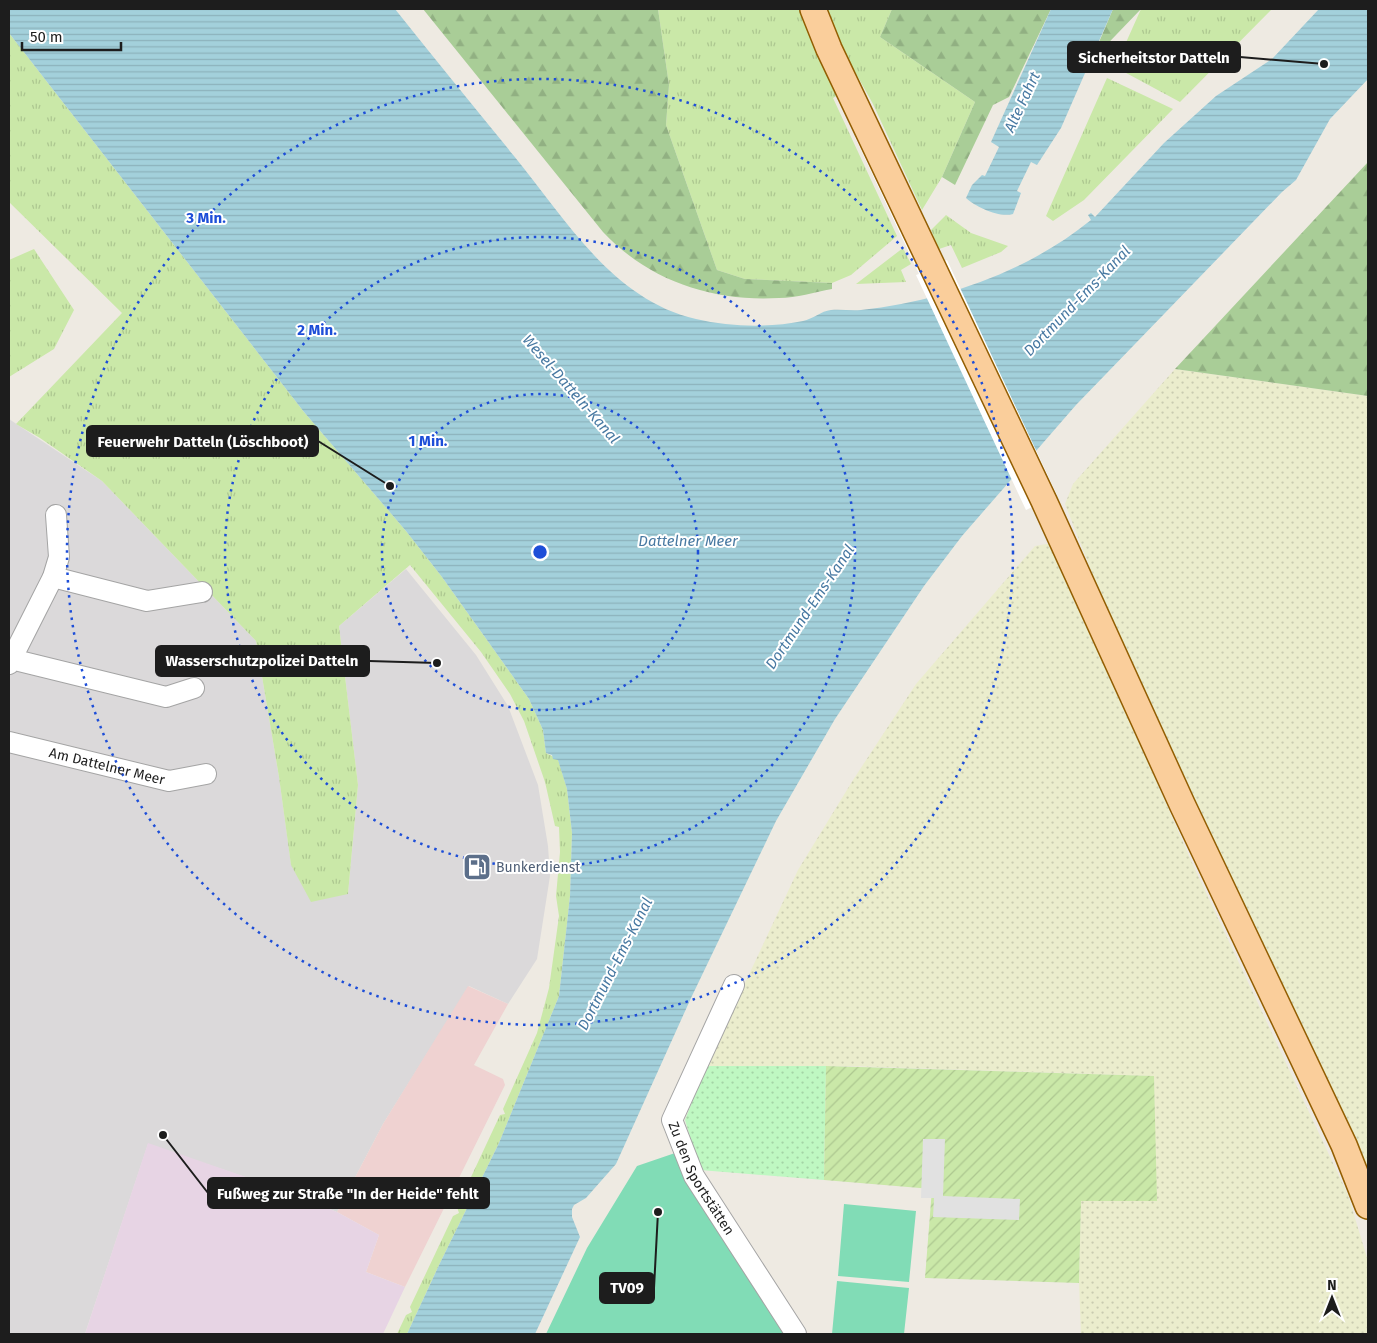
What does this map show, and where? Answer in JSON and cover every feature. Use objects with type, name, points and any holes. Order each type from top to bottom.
[{"type":"main road","points":[[813,9],[829,49],[1044,501],[1182,804],[1344,1145],[1368,1206]]},
{"type":"street","points":[[56,515],[60,557],[53,577],[10,661],[166,697],[194,688]]},
{"type":"street","points":[[53,577],[147,601],[202,592]]},
{"type":"street","name":"Am Dattelner Meer","points":[[9,742],[169,781],[206,774]]},
{"type":"street","name":"Zu den Sportstätten","points":[[734,985],[672,1120],[694,1176],[796,1334]]},
{"type":"shaded area","points":[[9,419],[102,481],[256,641],[279,777],[291,864],[348,894],[358,785],[339,626],[406,569],[476,655],[508,706],[538,785],[548,846],[550,876],[537,959],[508,1004],[469,986],[383,1124],[337,1212],[286,1191],[148,1144],[85,1334],[9,1334]]},
{"type":"shaded area","points":[[468,986],[508,1004],[474,1065],[503,1079],[505,1085],[405,1287],[366,1272],[379,1235],[337,1212],[383,1124]]},
{"type":"shaded area","points":[[923,1139],[945,1139],[943,1196],[1020,1199],[1019,1220],[933,1217],[934,1198],[921,1198]]},
{"type":"shaded area","points":[[148,1143],[286,1191],[337,1212],[379,1235],[366,1272],[405,1287],[383,1334],[85,1334]]},
{"type":"green space","points":[[423,9],[658,9],[669,85],[666,125],[717,270],[745,279],[832,283],[832,289],[786,298],[730,296],[706,292],[684,285],[641,264],[603,232]]},
{"type":"green space","points":[[658,9],[800,9],[816,45],[842,93],[833,98],[897,236],[851,275],[832,283],[745,279],[717,270],[666,125],[669,85]]},
{"type":"green space","points":[[824,9],[892,9],[880,37],[975,102],[942,177],[922,210],[873,104],[849,61]]},
{"type":"green space","points":[[892,9],[1051,9],[1009,97],[993,105],[955,185],[942,177],[975,102],[880,37]]},
{"type":"green space","points":[[1113,9],[1141,9],[1091,61]]},
{"type":"green space","points":[[1141,9],[1272,9],[1180,102],[1115,67]]},
{"type":"green space","points":[[9,33],[304,412],[406,531],[442,577],[529,699],[543,730],[546,753],[558,759],[567,789],[572,833],[570,896],[559,996],[499,1143],[407,1334],[397,1334],[406,1315],[412,1312],[410,1307],[453,1216],[459,1213],[457,1207],[500,1115],[505,1114],[503,1109],[537,1033],[549,988],[559,916],[556,896],[560,852],[559,827],[555,826],[545,782],[524,721],[510,694],[481,652],[410,565],[339,626],[358,785],[348,894],[311,902],[291,865],[279,777],[256,641],[102,481],[40,438],[16,424],[122,313],[9,202]]},
{"type":"green space","points":[[1107,78],[1173,109],[1084,200],[1053,221],[1046,216]]},
{"type":"green space","points":[[1368,162],[1368,396],[1175,369]]},
{"type":"green space","points":[[946,215],[971,233],[1008,246],[1001,252],[962,268],[951,245],[939,249],[931,230]]},
{"type":"green space","points":[[903,248],[911,264],[901,270],[906,282],[856,284]]},
{"type":"green space","points":[[34,249],[74,310],[54,349],[9,377],[9,260]]},
{"type":"green space","points":[[1175,369],[1368,396],[1368,1174],[1106,608],[1065,504],[1073,484]]},
{"type":"green space","points":[[1052,543],[1193,865],[1348,1195],[1368,1261],[1368,1334],[1081,1334],[1079,1283],[1081,1201],[1156,1201],[1154,1076],[848,1066],[706,1066],[798,870],[853,780],[916,684],[1035,546]]},
{"type":"green space","points":[[706,1066],[826,1066],[824,1180],[700,1170],[685,1120]]},
{"type":"green space","points":[[826,1066],[1154,1076],[1157,1201],[1081,1201],[1079,1283],[925,1278],[932,1189],[824,1180]]},
{"type":"green space","points":[[678,1152],[714,1223],[741,1268],[785,1334],[546,1334],[587,1248],[637,1166]]},
{"type":"green space","points":[[844,1204],[916,1211],[909,1282],[838,1276]]},
{"type":"green space","points":[[837,1281],[909,1288],[904,1334],[832,1334]]},
{"type":"water","name":"Dattelner Meer","points":[[9,9],[395,9],[572,230],[615,275],[639,294],[666,309],[709,322],[750,326],[777,325],[807,320],[831,310],[861,310],[923,299],[983,281],[1040,255],[1091,220],[1088,215],[1091,213],[1095,217],[1164,143],[1216,96],[1272,59],[1319,9],[1368,9],[1368,79],[1330,119],[1296,180],[1282,192],[1076,405],[962,536],[924,586],[835,719],[776,821],[691,998],[616,1164],[586,1198],[574,1205],[572,1209],[572,1217],[580,1237],[535,1334],[407,1334],[499,1143],[559,996],[570,896],[572,833],[567,789],[558,760],[553,759],[552,755],[546,753],[543,730],[529,699],[442,577],[406,531],[304,412],[9,33]]},
{"type":"water","name":"Alte Fahrt","points":[[1051,9],[1113,9],[1061,128],[1037,165],[1031,162],[1017,191],[1021,193],[1013,214],[995,213],[976,205],[966,198],[972,185],[982,175],[985,176],[999,147],[991,142]]},
{"type":"pier","points":[[879,126],[943,262],[947,260],[1057,495],[1026,510],[916,275],[919,274],[855,137]]},
{"type":"place","name":"Sicherheitstor Datteln","points":[[1324,64]]},
{"type":"place","name":"Feuerwehr Datteln (Löschboot)","points":[[390,486]]},
{"type":"place","name":"Wasserschutzpolizei Datteln","points":[[437,663]]},
{"type":"place","name":"Bunkerdienst","points":[[477,867]]},
{"type":"place","name":"Fußweg zur Straße \"In der Heide\" fehlt","points":[[163,1135]]},
{"type":"place","name":"TV09","points":[[658,1212]]},
{"type":"water label","name":"Dortmund-Ems-Kanal","points":[[1077,301]]},
{"type":"water label","name":"Wesel-Datteln-Kanal","points":[[571,389]]},
{"type":"water label","name":"Dortmund-Ems-Kanal","points":[[810,607]]},
{"type":"water label","name":"Dortmund-Ems-Kanal","points":[[615,964]]}]
